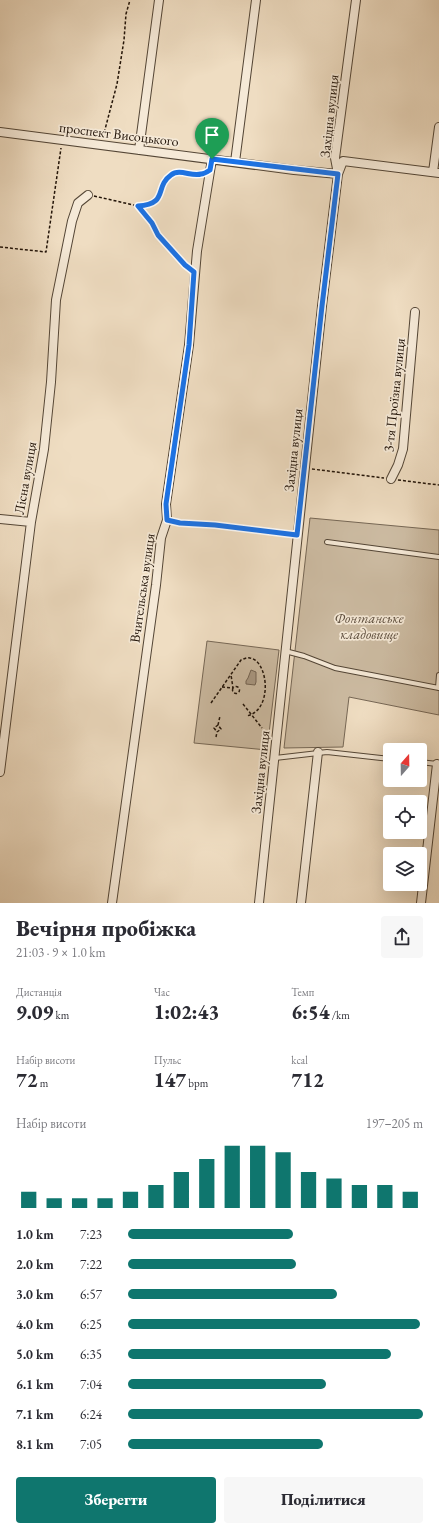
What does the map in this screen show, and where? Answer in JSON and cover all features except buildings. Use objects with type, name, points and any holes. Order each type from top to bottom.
[{"type":"street","points":[[139,150],[159,0]]},
{"type":"street","points":[[235,162],[256,0]]},
{"type":"street","name":"Західна вулиця","points":[[259,903],[304,468],[338,174],[335,158],[356,0]]},
{"type":"street","points":[[338,174],[343,161],[436,173],[439,127]]},
{"type":"street","name":"проспект Висоцького","points":[[0,132],[338,174]]},
{"type":"street","name":"Вчительська вулиця","points":[[112,903],[156,585],[160,538],[167,520],[166,504],[189,345],[194,272],[212,159]]},
{"type":"street","name":"Лісна вулиця","points":[[0,772],[31,522],[44,448],[51,382],[56,300],[72,221],[78,203],[88,195]]},
{"type":"street","name":"3-тя Проїзна вулиця","points":[[391,479],[398,465],[403,449],[415,312]]},
{"type":"street","points":[[0,518],[31,522]]},
{"type":"street","points":[[301,903],[318,752]]},
{"type":"street","points":[[421,903],[437,764]]},
{"type":"lane","points":[[327,542],[439,557]]},
{"type":"lane","points":[[286,651],[335,668],[438,688],[439,675]]},
{"type":"lane","points":[[274,758],[318,752],[383,758]]},
{"type":"lane","points":[[427,763],[437,764]]},
{"type":"path","points":[[102,145],[117,84],[124,40],[126,14],[130,0]]},
{"type":"path","points":[[0,247],[46,252],[62,140]]},
{"type":"path","points":[[88,195],[138,206],[147,205],[157,200],[166,180],[170,175],[177,172],[200,175],[210,170]]},
{"type":"path","points":[[138,206],[152,223],[158,235],[185,265],[194,272]]},
{"type":"path","points":[[304,468],[439,484]]},
{"type":"path","points":[[167,520],[180,523],[215,525],[297,535]]},
{"type":"path","points":[[211,703],[241,660],[249,658],[255,660],[263,671],[265,695],[261,706],[252,714],[246,716]]},
{"type":"path","points":[[222,687],[233,688],[231,675]]},
{"type":"path","points":[[243,704],[262,728]]},
{"type":"path","points":[[217,732],[214,728],[218,725],[220,716]]},
{"type":"path","points":[[216,737],[217,732],[221,729],[218,725]]},
{"type":"green space","name":"Фонтанське кладовище","points":[[310,518],[439,530],[439,715],[349,697],[343,747],[284,748]]},
{"type":"green space","points":[[207,641],[279,650],[267,750],[194,743]]},
{"type":"shaded area","points":[[251,670],[256,672],[255,685],[246,684]]},
{"type":"route","points":[[212,159],[294,170],[338,174],[297,535],[215,525],[180,523],[167,520],[166,504],[189,345],[194,272],[185,265],[158,235],[152,223],[138,206],[147,205],[157,200],[166,180],[170,175],[177,172],[200,175],[210,170],[212,159]]}]
